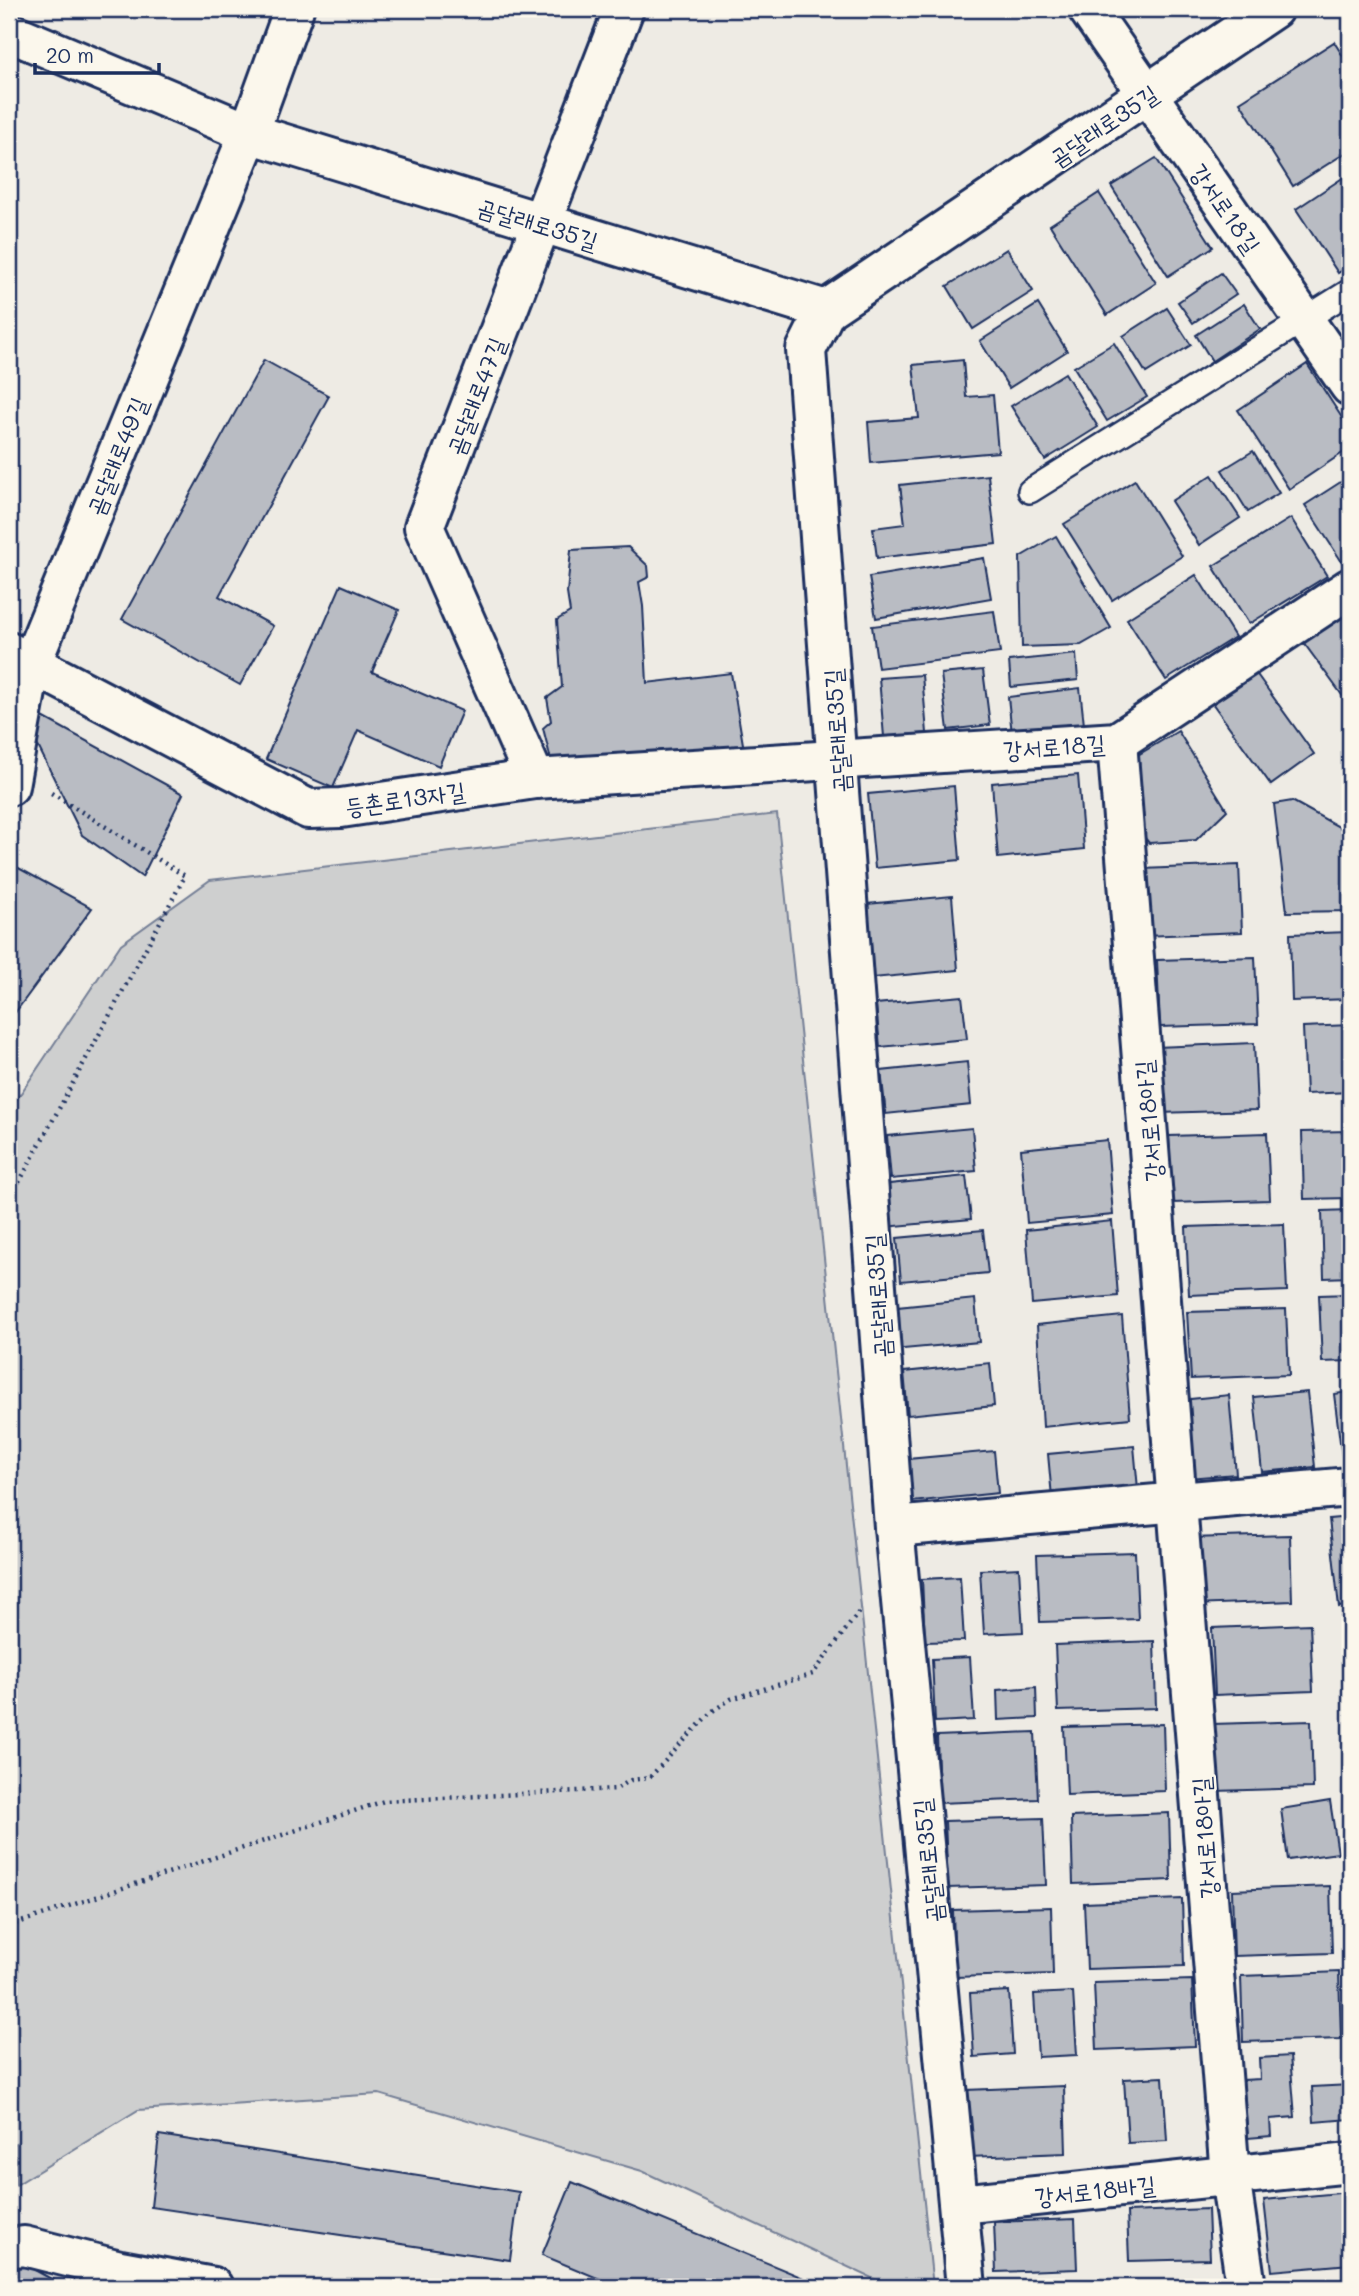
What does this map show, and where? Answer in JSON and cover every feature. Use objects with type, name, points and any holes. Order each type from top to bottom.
[{"type":"street","name":"곰달래로49길","points":[[10,777],[20,658],[249,133],[293,9]]},
{"type":"street","name":"곰달래로47길","points":[[535,779],[424,527],[624,9]]},
{"type":"street","name":"강서로18길","points":[[1087,9],[1350,386]]},
{"type":"street","name":"곰달래로35길","points":[[966,2287],[894,1527],[839,759],[806,350],[826,310],[1273,9]]},
{"type":"street","points":[[9,32],[249,133]]},
{"type":"street","name":"곰달래로35길","points":[[249,133],[826,310]]},
{"type":"street","name":"강서로18길","points":[[839,759],[1117,742],[1350,588]]},
{"type":"street","name":"등촌로13자길","points":[[20,658],[309,809],[341,808],[535,779],[839,759]]},
{"type":"street","name":"강서로18아길","points":[[1117,742],[1230,2176]]},
{"type":"street","points":[[894,1527],[1178,1500],[1350,1488]]},
{"type":"street","name":"강서로18바길","points":[[960,2204],[1350,2163]]},
{"type":"street","points":[[1230,2176],[1246,2287]]},
{"type":"street","points":[[9,2248],[24,2246],[120,2270],[213,2287]]},
{"type":"lane","points":[[1030,491],[1350,291]]},
{"type":"path","points":[[9,1200],[185,876],[10,777]]},
{"type":"path","points":[[9,1926],[384,1801],[616,1789],[631,1780],[649,1778],[711,1712],[731,1699],[813,1674],[866,1603]]},
{"type":"shaded area","points":[[777,814],[933,2287],[891,2287],[642,2171],[379,2094],[138,2110],[16,2185],[16,2143],[9,2147],[9,1111],[121,944],[210,880]]},
{"type":"building","points":[[1334,42],[1350,67],[1350,150],[1293,186],[1240,102]]},
{"type":"building","points":[[1156,158],[1213,247],[1168,276],[1111,186]]},
{"type":"building","points":[[1347,175],[1350,179],[1350,265],[1338,273],[1296,209]]},
{"type":"building","points":[[1099,193],[1156,283],[1107,315],[1050,225]]},
{"type":"building","points":[[1007,249],[1033,291],[973,329],[947,286]]},
{"type":"building","points":[[1221,273],[1236,294],[1193,323],[1178,302]]},
{"type":"building","points":[[1038,304],[1067,351],[1009,388],[980,341]]},
{"type":"building","points":[[1244,304],[1260,329],[1212,361],[1196,335]]},
{"type":"building","points":[[1167,308],[1191,345],[1146,373],[1123,336]]},
{"type":"building","points":[[1114,343],[1147,397],[1107,421],[1074,367]]},
{"type":"building","points":[[264,360],[329,396],[219,596],[273,626],[240,685],[122,619]]},
{"type":"building","points":[[963,360],[966,397],[993,395],[998,452],[871,463],[868,422],[919,418],[913,365]]},
{"type":"building","points":[[1307,364],[1350,430],[1350,448],[1289,489],[1238,410]]},
{"type":"building","points":[[1065,373],[1098,427],[1045,460],[1011,406]]},
{"type":"building","points":[[1253,451],[1279,493],[1248,512],[1222,470]]},
{"type":"building","points":[[988,475],[996,544],[877,558],[873,528],[905,524],[900,485]]},
{"type":"building","points":[[1212,475],[1240,518],[1199,545],[1171,501]]},
{"type":"building","points":[[1350,476],[1350,557],[1342,562],[1305,505]]},
{"type":"building","points":[[1135,480],[1182,556],[1112,600],[1064,524]]},
{"type":"building","points":[[1291,518],[1327,576],[1249,624],[1213,566]]},
{"type":"building","points":[[1056,536],[1111,628],[1081,645],[1022,647],[1020,557]]},
{"type":"building","points":[[628,547],[648,566],[649,577],[639,582],[647,683],[731,673],[744,750],[551,760],[543,728],[551,721],[547,698],[562,687],[557,620],[570,612],[567,593],[571,550]]},
{"type":"building","points":[[984,558],[991,598],[876,618],[869,577]]},
{"type":"building","points":[[1196,575],[1235,637],[1166,680],[1127,619]]},
{"type":"building","points":[[341,585],[399,610],[372,672],[462,711],[439,766],[358,730],[333,788],[266,759]]},
{"type":"building","points":[[1350,602],[1350,706],[1298,635]]},
{"type":"building","points":[[994,611],[1000,653],[878,668],[872,626]]},
{"type":"building","points":[[1076,654],[1078,680],[1011,687],[1009,661]]},
{"type":"building","points":[[1253,669],[1314,754],[1271,785],[1210,700]]},
{"type":"building","points":[[983,670],[990,725],[948,730],[941,674]]},
{"type":"building","points":[[922,675],[927,733],[884,737],[879,678]]},
{"type":"building","points":[[1080,688],[1084,725],[1012,734],[1008,697]]},
{"type":"building","points":[[39,715],[183,794],[142,877],[82,835],[32,734]]},
{"type":"building","points":[[1178,731],[1227,810],[1196,840],[1149,843],[1131,821],[1133,758]]},
{"type":"building","points":[[1078,775],[1084,849],[998,858],[992,783]]},
{"type":"building","points":[[954,786],[960,860],[875,868],[868,794]]},
{"type":"building","points":[[1292,801],[1350,833],[1350,911],[1287,912],[1274,804]]},
{"type":"building","points":[[13,865],[92,908],[9,1021],[9,871]]},
{"type":"building","points":[[1239,865],[1242,932],[1144,936],[1142,869]]},
{"type":"building","points":[[952,896],[958,970],[873,978],[867,904]]},
{"type":"building","points":[[1350,932],[1350,999],[1292,1001],[1290,934]]},
{"type":"building","points":[[1255,957],[1258,1024],[1160,1027],[1157,960]]},
{"type":"building","points":[[962,996],[967,1039],[880,1047],[876,1004]]},
{"type":"building","points":[[1350,1025],[1350,1092],[1306,1094],[1303,1027]]},
{"type":"building","points":[[1254,1043],[1257,1110],[1159,1113],[1156,1047]]},
{"type":"building","points":[[967,1062],[971,1105],[886,1114],[881,1071]]},
{"type":"building","points":[[972,1128],[976,1171],[891,1179],[887,1136]]},
{"type":"building","points":[[1350,1131],[1350,1198],[1304,1199],[1302,1132]]},
{"type":"building","points":[[1267,1133],[1270,1200],[1172,1203],[1169,1136]]},
{"type":"building","points":[[1107,1140],[1113,1215],[1027,1223],[1021,1149]]},
{"type":"building","points":[[966,1176],[971,1219],[885,1227],[880,1185]]},
{"type":"building","points":[[1350,1210],[1350,1277],[1324,1278],[1322,1211]]},
{"type":"building","points":[[1112,1221],[1118,1296],[1032,1304],[1026,1230]]},
{"type":"building","points":[[1284,1224],[1287,1291],[1189,1295],[1186,1227]]},
{"type":"building","points":[[983,1230],[988,1273],[901,1281],[897,1238]]},
{"type":"building","points":[[1350,1294],[1350,1361],[1322,1362],[1319,1295]]},
{"type":"building","points":[[975,1299],[979,1342],[893,1350],[888,1308]]},
{"type":"building","points":[[1286,1309],[1289,1375],[1191,1379],[1187,1312]]},
{"type":"building","points":[[1122,1316],[1130,1418],[1043,1427],[1037,1325]]},
{"type":"building","points":[[990,1363],[994,1406],[908,1415],[904,1372]]},
{"type":"building","points":[[1307,1392],[1315,1467],[1262,1472],[1254,1397]]},
{"type":"building","points":[[1350,1392],[1350,1466],[1343,1466],[1334,1394]]},
{"type":"building","points":[[1229,1395],[1236,1474],[1188,1478],[1181,1400]]},
{"type":"building","points":[[1134,1446],[1138,1489],[1052,1497],[1048,1454]]},
{"type":"building","points":[[994,1451],[998,1493],[912,1502],[908,1459]]},
{"type":"building","points":[[1350,1517],[1350,1605],[1339,1607],[1329,1519]]},
{"type":"building","points":[[1290,1535],[1292,1601],[1194,1605],[1191,1538]]},
{"type":"building","points":[[1135,1552],[1138,1619],[1040,1622],[1037,1555]]},
{"type":"building","points":[[1019,1568],[1023,1632],[984,1634],[980,1570]]},
{"type":"building","points":[[960,1577],[964,1641],[925,1642],[922,1579]]},
{"type":"building","points":[[1350,1615],[1350,1682],[1343,1683],[1341,1616]]},
{"type":"building","points":[[1310,1624],[1313,1691],[1215,1695],[1212,1628]]},
{"type":"building","points":[[1154,1641],[1156,1708],[1058,1711],[1055,1645]]},
{"type":"building","points":[[970,1657],[974,1720],[935,1722],[932,1659]]},
{"type":"building","points":[[1036,1687],[1037,1718],[998,1720],[997,1690]]},
{"type":"building","points":[[1311,1721],[1313,1788],[1215,1791],[1212,1724]]},
{"type":"building","points":[[1163,1724],[1165,1791],[1067,1795],[1064,1727]]},
{"type":"building","points":[[1035,1732],[1038,1799],[939,1803],[937,1736]]},
{"type":"building","points":[[1330,1801],[1338,1853],[1288,1860],[1281,1809]]},
{"type":"building","points":[[1169,1813],[1171,1880],[1073,1884],[1071,1817]]},
{"type":"building","points":[[1043,1818],[1046,1885],[948,1888],[945,1821]]},
{"type":"building","points":[[1330,1886],[1332,1953],[1234,1956],[1232,1890]]},
{"type":"building","points":[[1182,1899],[1184,1966],[1087,1969],[1084,1903]]},
{"type":"building","points":[[1051,1907],[1053,1974],[955,1977],[953,1910]]},
{"type":"building","points":[[1339,1972],[1341,2039],[1243,2042],[1241,1976]]},
{"type":"building","points":[[1192,1980],[1195,2046],[1097,2050],[1094,1983]]},
{"type":"building","points":[[1009,1991],[1013,2054],[974,2057],[970,1993]]},
{"type":"building","points":[[1073,1992],[1077,2055],[1038,2057],[1034,1994]]},
{"type":"building","points":[[1290,2056],[1295,2117],[1270,2119],[1271,2136],[1248,2138],[1243,2080],[1260,2079],[1259,2058]]},
{"type":"building","points":[[1163,2077],[1167,2141],[1128,2143],[1124,2079]]},
{"type":"building","points":[[1350,2085],[1350,2119],[1314,2122],[1312,2087]]},
{"type":"building","points":[[1064,2086],[1066,2153],[968,2157],[966,2090]]},
{"type":"building","points":[[159,2135],[519,2192],[510,2260],[151,2207]]},
{"type":"building","points":[[572,2182],[825,2287],[619,2287],[542,2255]]},
{"type":"building","points":[[1350,2192],[1350,2264],[1272,2271],[1264,2200]]},
{"type":"building","points":[[1208,2209],[1210,2259],[1129,2261],[1127,2212]]},
{"type":"building","points":[[1075,2219],[1077,2269],[996,2272],[994,2222]]},
{"type":"building","points":[[9,2256],[66,2287],[9,2287]]},
{"type":"building","points":[[88,2274],[114,2287],[80,2287]]}]
